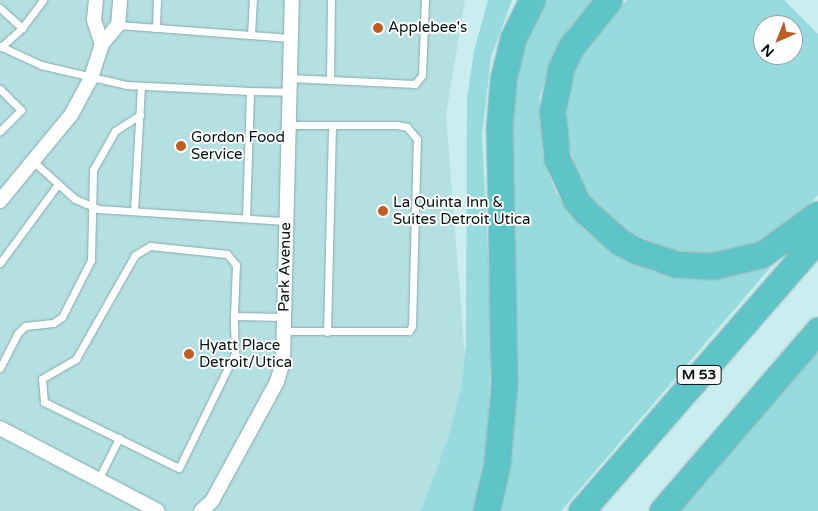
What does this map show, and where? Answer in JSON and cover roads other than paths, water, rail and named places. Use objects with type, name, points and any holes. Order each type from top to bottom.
[{"type":"highway","points":[[486,511],[497,464],[504,382],[498,128],[502,79],[513,38],[532,0]]},
{"type":"highway","points":[[609,0],[568,54],[554,90],[552,112],[557,159],[576,200],[586,214],[620,242],[638,251],[676,264],[714,266],[763,254],[818,214]]},
{"type":"highway","name":"M 53","points":[[581,511],[818,238]]},
{"type":"highway","points":[[662,511],[818,330]]},
{"type":"street","points":[[96,0],[94,20],[102,44]]},
{"type":"street","points":[[0,201],[67,122],[91,78],[102,44],[118,25],[120,0]]},
{"type":"street","name":"Park Avenue","points":[[201,511],[212,502],[277,382],[283,361],[292,0]]},
{"type":"street","points":[[0,428],[158,511]]},
{"type":"lane","points":[[43,0],[22,28],[1,47],[41,65],[91,78],[141,87],[250,91],[330,80],[416,84],[420,81],[425,0]]},
{"type":"lane","points":[[156,28],[157,0]]},
{"type":"lane","points":[[252,35],[253,0]]},
{"type":"lane","points":[[330,80],[331,0]]},
{"type":"lane","points":[[0,8],[22,28]]},
{"type":"lane","points":[[118,25],[291,38]]},
{"type":"lane","points":[[134,211],[141,87]]},
{"type":"lane","points":[[246,218],[250,91]]},
{"type":"lane","points":[[0,132],[21,110],[1,92]]},
{"type":"lane","points":[[0,368],[17,334],[25,326],[53,324],[62,317],[91,260],[93,170],[101,152],[115,132],[140,115]]},
{"type":"lane","points":[[284,331],[403,333],[412,326],[417,139],[407,127],[289,125]]},
{"type":"lane","points":[[327,332],[332,125]]},
{"type":"lane","points":[[34,162],[75,200],[91,207],[286,221]]},
{"type":"lane","points":[[0,263],[58,184]]},
{"type":"lane","points":[[150,246],[227,254],[236,265],[234,316],[235,353],[178,468],[44,402],[42,379],[76,359],[134,255],[150,246]]},
{"type":"lane","points":[[234,316],[284,317]]},
{"type":"lane","points":[[98,480],[119,438]]},
{"type":"place","name":"Applebee's","points":[[378,28]]},
{"type":"place","name":"Gordon Food Service","points":[[181,146]]},
{"type":"place","name":"La Quinta Inn & Suites Detroit Utica","points":[[383,211]]},
{"type":"place","name":"Hyatt Place Detroit/Utica","points":[[189,354]]}]
